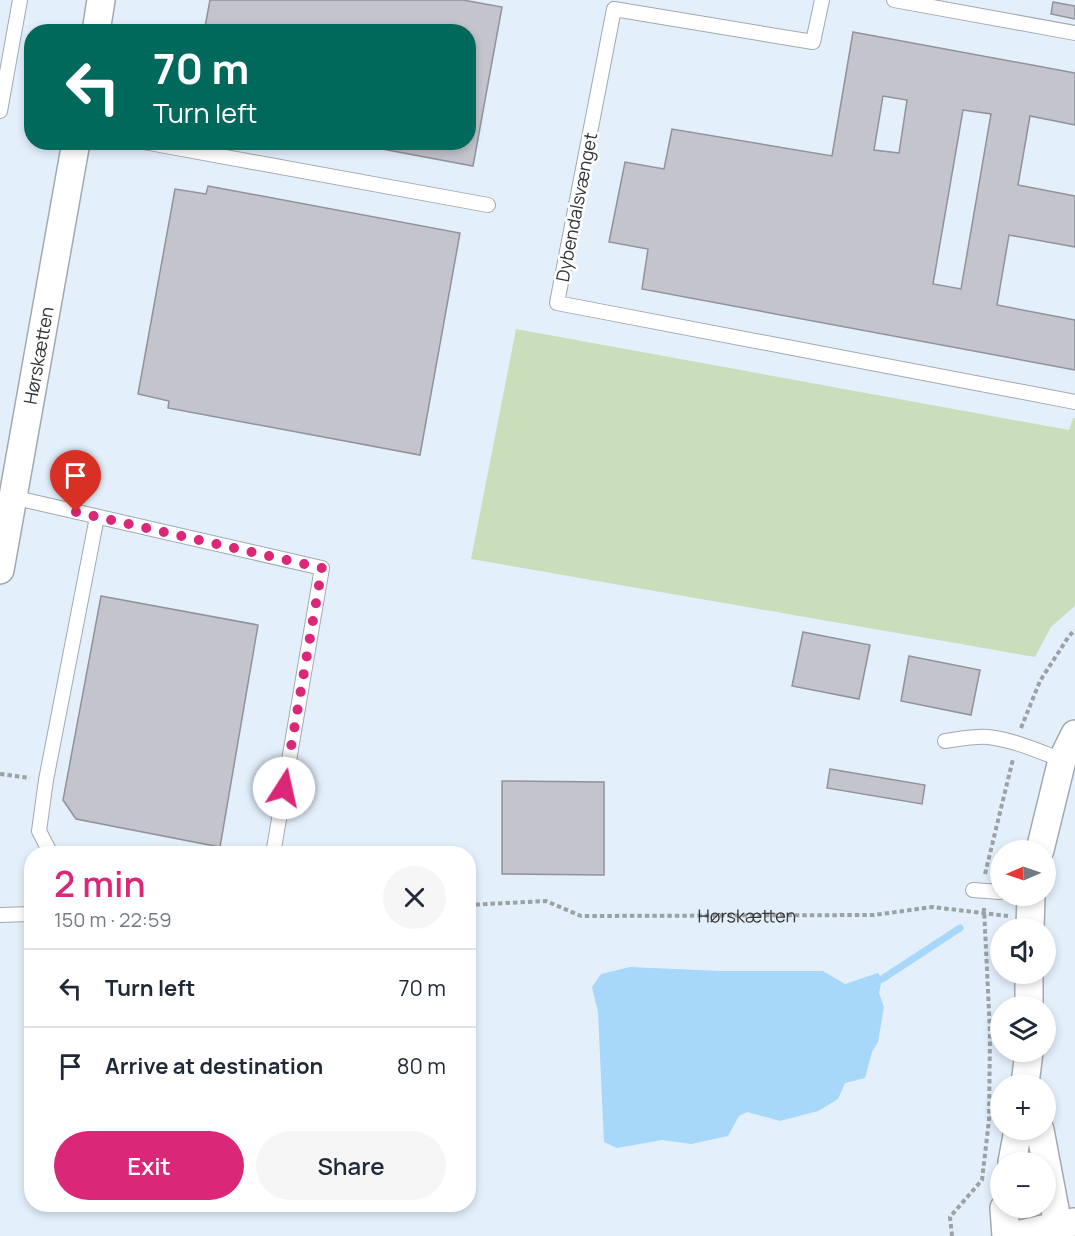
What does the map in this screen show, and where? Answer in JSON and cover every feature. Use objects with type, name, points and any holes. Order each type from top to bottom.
[{"type":"street","points":[[97,24],[101,0]]},
{"type":"street","name":"Hørskætten","points":[[0,570],[75,150]]},
{"type":"street","points":[[1042,840],[1062,760],[1075,734]]},
{"type":"street","points":[[1012,1236],[1064,1228],[1042,1140]]},
{"type":"street","points":[[1005,1218],[1006,1236]]},
{"type":"lane","points":[[0,111],[20,0]]},
{"type":"lane","name":"Dybendalsvænget","points":[[822,0],[813,42],[614,9],[557,303],[1075,402]]},
{"type":"lane","points":[[894,0],[1075,33]]},
{"type":"lane","points":[[188,150],[488,205]]},
{"type":"lane","points":[[12,498],[322,568],[274,846]]},
{"type":"lane","points":[[47,846],[39,831],[46,780],[97,517]]},
{"type":"lane","points":[[945,741],[986,737],[1017,743],[1062,760]]},
{"type":"lane","points":[[978,890],[990,891]]},
{"type":"lane","points":[[0,915],[24,914]]},
{"type":"path","points":[[952,1236],[950,1217],[982,1180],[989,1120],[990,1032],[984,913],[978,890],[984,879],[1017,743],[1040,681],[1068,636],[1075,630]]},
{"type":"path","points":[[0,774],[46,780]]},
{"type":"path","name":"Hørskætten","points":[[476,904],[546,900],[581,916],[874,915],[932,908],[984,913],[1030,914]]},
{"type":"shaded area","points":[[0,0],[1075,0],[1075,1236],[0,1236]]},
{"type":"green space","points":[[516,329],[1069,430],[1075,418],[1075,606],[1051,627],[1035,657],[471,559]]},
{"type":"water","points":[[630,967],[720,971],[823,971],[845,984],[878,973],[882,979],[879,993],[884,1007],[878,1042],[872,1052],[865,1078],[845,1083],[838,1099],[818,1111],[780,1121],[747,1112],[739,1116],[728,1136],[691,1144],[662,1140],[617,1148],[604,1142],[598,1012],[592,987],[601,974]]},
{"type":"building","points":[[210,0],[463,0],[502,7],[476,150],[476,24],[206,24]]},
{"type":"building","points":[[1053,2],[1075,6],[1075,19],[1051,14]]},
{"type":"building","points":[[853,32],[1075,73],[1075,125],[1030,116],[1018,185],[1075,196],[1075,247],[1009,235],[997,305],[1075,320],[1075,370],[642,289],[648,249],[609,242],[625,162],[664,169],[672,129],[832,156]],"holes":[[[883,96],[907,100],[899,153],[874,150]],[[963,110],[991,114],[961,289],[933,284]]]},
{"type":"building","points":[[388,150],[476,150],[473,166]]},
{"type":"building","points":[[208,186],[460,233],[420,455],[168,408],[169,401],[138,394],[175,189],[206,194]]},
{"type":"building","points":[[101,596],[258,625],[220,846],[76,819],[63,800]]},
{"type":"building","points":[[803,632],[870,645],[859,699],[792,686]]},
{"type":"building","points":[[909,656],[980,670],[971,715],[901,701]]},
{"type":"building","points":[[830,769],[925,785],[922,804],[827,788]]},
{"type":"building","points":[[502,781],[604,782],[604,875],[502,874]]},
{"type":"waterway","points":[[882,979],[960,928]]},
{"type":"route","points":[[76,512],[322,568],[284,788]]}]
